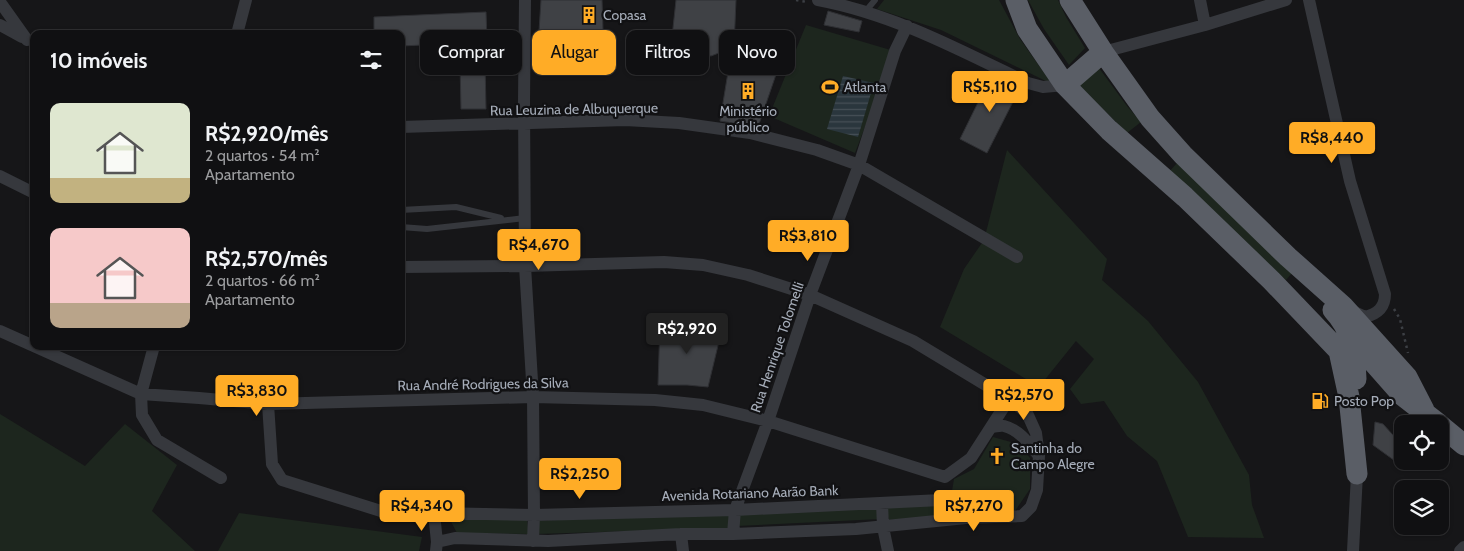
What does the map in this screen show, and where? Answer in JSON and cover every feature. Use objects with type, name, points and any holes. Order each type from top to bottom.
[{"type":"highway","points":[[1016,0],[1028,28],[1065,85],[1109,130],[1185,196],[1272,281],[1339,351],[1349,397],[1357,474]]},
{"type":"highway","points":[[1070,0],[1102,52],[1150,118],[1183,155],[1288,257],[1343,306],[1407,377],[1431,415]]},
{"type":"highway","points":[[1065,85],[1102,52]]},
{"type":"highway","points":[[1127,145],[1141,141],[1149,133],[1150,118]]},
{"type":"highway","points":[[1163,177],[1161,164],[1167,158],[1183,155]]},
{"type":"highway","points":[[1288,257],[1300,276],[1340,317],[1354,349],[1357,393],[1357,474]]},
{"type":"highway","points":[[1272,281],[1349,334],[1403,396],[1428,415]]},
{"type":"highway","points":[[1357,393],[1365,386],[1388,380]]},
{"type":"highway","points":[[1449,432],[1464,445]]},
{"type":"street","points":[[238,30],[246,0]]},
{"type":"street","points":[[525,0],[525,266],[533,397],[534,515],[532,541]]},
{"type":"street","points":[[818,0],[865,12],[907,26],[1042,87],[1065,85]]},
{"type":"street","points":[[1200,0],[1205,25]]},
{"type":"street","points":[[1102,52],[1205,25],[1286,0]]},
{"type":"street","points":[[1309,0],[1350,181],[1385,294],[1382,307],[1375,314],[1365,317],[1343,306]]},
{"type":"street","points":[[0,2],[30,41]]},
{"type":"street","points":[[0,25],[30,41]]},
{"type":"street","name":"Rua Henrique Tolomelli","points":[[733,534],[735,510],[768,421],[810,295],[859,165],[895,51],[907,26]]},
{"type":"street","name":"Rua Leuzina de Albuquerque","points":[[405,127],[625,120],[679,123],[750,133],[817,150],[859,165],[1017,257]]},
{"type":"street","points":[[0,176],[30,191]]},
{"type":"street","points":[[405,267],[664,262],[703,265],[748,276],[810,295],[913,341],[1009,399],[1027,413],[1036,433],[1038,456],[1037,490],[1032,507],[1022,516],[966,518],[856,529],[733,534],[681,534],[548,541],[455,538],[437,547],[434,513]]},
{"type":"street","name":"Rua André Rodrigues da Silva","points":[[0,332],[30,345]]},
{"type":"street","name":"Rua André Rodrigues da Silva","points":[[41,350],[141,394],[268,404],[533,397],[655,400],[703,405],[768,421],[945,477]]},
{"type":"street","points":[[153,350],[141,394],[142,415],[157,440],[221,478]]},
{"type":"street","points":[[966,518],[941,500],[945,477],[971,458],[1009,399]]},
{"type":"street","name":"Avenida Rotariano Aarão Bank","points":[[268,404],[272,464],[282,480],[384,512],[534,515],[735,510],[941,500]]},
{"type":"street","points":[[992,427],[1003,425],[1026,439],[1038,456]]},
{"type":"street","points":[[1353,551],[1357,474]]},
{"type":"street","points":[[882,503],[883,527],[888,551]]},
{"type":"street","points":[[681,534],[683,551]]},
{"type":"street","points":[[1460,551],[1464,547]]},
{"type":"lane","points":[[865,12],[875,0]]},
{"type":"lane","points":[[405,210],[456,207],[508,220]]},
{"type":"lane","points":[[405,227],[427,228],[525,218]]},
{"type":"shaded area","points":[[884,0],[999,0],[1020,39],[1052,84],[941,30],[877,9]]},
{"type":"shaded area","points":[[1028,0],[1058,0],[1085,48],[1069,65],[1044,29]]},
{"type":"shaded area","name":"Atlanta","points":[[806,25],[894,51],[855,153],[769,116],[786,75],[795,75],[795,52]]},
{"type":"shaded area","points":[[1096,64],[1141,122],[1127,133],[1077,83]]},
{"type":"shaded area","points":[[843,76],[874,83],[858,137],[827,129]]},
{"type":"shaded area","points":[[1007,150],[1107,259],[1102,280],[1148,321],[1198,382],[1249,475],[1252,505],[1264,538],[1188,537],[1157,461],[1127,436],[1104,401],[1081,404],[1070,389],[1094,359],[1076,341],[1039,387],[940,327],[964,269],[984,240]]},
{"type":"shaded area","points":[[1177,163],[1293,272],[1286,280],[1168,173]]},
{"type":"shaded area","points":[[0,414],[85,466],[125,424],[177,465],[152,511],[195,551],[0,551]]},
{"type":"shaded area","points":[[993,437],[1018,444],[1030,458],[1030,489],[1015,511],[968,512],[951,497],[954,479],[974,469]]},
{"type":"shaded area","points":[[939,503],[958,516],[889,520],[886,508]]},
{"type":"shaded area","points":[[879,507],[881,519],[737,526],[738,513]]},
{"type":"shaded area","points":[[239,513],[422,537],[419,551],[218,551]]},
{"type":"shaded area","points":[[731,513],[731,528],[536,534],[534,521]]},
{"type":"shaded area","points":[[448,516],[527,519],[529,534],[457,533]]},
{"type":"building","points":[[541,0],[602,0],[603,30],[539,30]]},
{"type":"building","points":[[676,0],[736,0],[735,30],[719,30],[719,53],[709,56],[709,30],[673,30]]},
{"type":"building","points":[[828,11],[862,21],[859,32],[824,25]]},
{"type":"building","points":[[486,12],[487,30],[420,30],[420,45],[405,46],[405,30],[374,30],[374,17]]},
{"type":"building","points":[[992,74],[1020,88],[987,153],[960,139]]},
{"type":"building","points":[[460,75],[485,75],[486,109],[461,109]]},
{"type":"building","name":"Ministério público","points":[[728,75],[776,75],[758,127],[720,121]]},
{"type":"building","points":[[660,323],[696,325],[721,333],[708,387],[658,385]]},
{"type":"building","points":[[1375,422],[1383,424],[1394,436],[1394,460],[1373,445]]},
{"type":"place","name":"Copasa","points":[[589,15]]},
{"type":"place","name":"Atlanta","points":[[830,87]]},
{"type":"place","name":"Ministério público","points":[[748,91]]},
{"type":"place","name":"Posto Pop","points":[[1320,401]]},
{"type":"place","name":"Santinha do Campo Alegre","points":[[997,456]]}]
